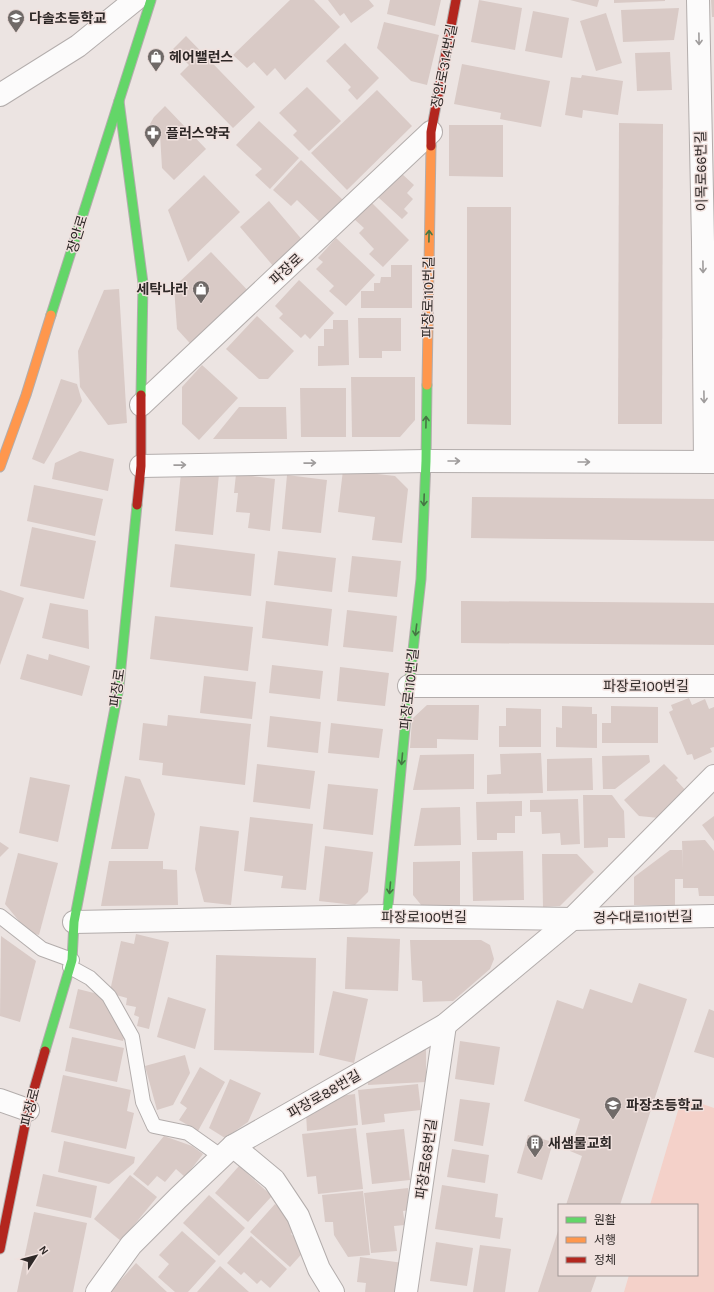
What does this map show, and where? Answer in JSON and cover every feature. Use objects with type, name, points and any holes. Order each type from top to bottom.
[{"type":"street","points":[[0,95],[78,46],[135,0]]},
{"type":"street","name":"장안로","points":[[0,467],[26,395],[150,0]]},
{"type":"street","name":"장안로314번길","points":[[431,132],[456,0]]},
{"type":"street","name":"이목로66번길","points":[[698,0],[708,242],[709,462]]},
{"type":"street","name":"파장로","points":[[0,1249],[28,1110],[71,963],[74,922],[119,687],[142,466],[141,405],[143,283],[119,101]]},
{"type":"street","name":"파장로","points":[[141,405],[431,132]]},
{"type":"street","name":"파장로110번길","points":[[388,916],[409,686],[421,579],[426,461],[431,132]]},
{"type":"street","points":[[142,466],[426,461],[709,462]]},
{"type":"street","name":"파장로100번길","points":[[409,686],[714,686]]},
{"type":"street","points":[[572,919],[714,776]]},
{"type":"street","name":"파장로100번길","points":[[74,922],[388,916],[572,919]]},
{"type":"street","name":"경수대로1101번길","points":[[572,919],[714,916]]},
{"type":"street","name":"파장로88번길","points":[[97,1292],[131,1245],[228,1151],[445,1025],[572,919]]},
{"type":"street","name":"파장로68번길","points":[[406,1292],[445,1025]]},
{"type":"street","points":[[0,1100],[28,1110]]},
{"type":"street","points":[[228,1151],[274,1180],[298,1216],[319,1268],[333,1292]]},
{"type":"lane","points":[[0,916],[42,949],[71,963],[109,996],[132,1036],[143,1102],[154,1126],[188,1133],[228,1151]]},
{"type":"shaded area","points":[[682,1097],[714,1108],[714,1292],[624,1292],[629,1276],[698,1276],[698,1204],[650,1204]]},
{"type":"building","points":[[290,0],[314,0],[340,27],[285,80],[275,68],[267,76],[254,62],[247,68],[233,55]]},
{"type":"building","points":[[328,0],[369,0],[374,6],[351,23],[344,13],[340,16]]},
{"type":"building","points":[[390,0],[441,0],[435,26],[387,14]]},
{"type":"building","points":[[479,0],[522,8],[515,50],[471,42]]},
{"type":"building","points":[[570,0],[599,0],[597,7]]},
{"type":"building","points":[[614,0],[665,0],[665,1],[614,3]]},
{"type":"building","points":[[711,0],[714,0],[714,17],[712,17]]},
{"type":"building","points":[[679,8],[674,40],[623,42],[621,10]]},
{"type":"building","points":[[533,11],[569,18],[562,58],[525,51]]},
{"type":"building","points":[[606,13],[622,63],[596,71],[580,21]]},
{"type":"building","points":[[384,22],[439,35],[427,85],[411,81],[377,48]]},
{"type":"building","points":[[186,36],[255,107],[233,128],[180,74],[189,65],[173,49]]},
{"type":"building","points":[[345,43],[379,78],[357,100],[348,90],[351,87],[326,61]]},
{"type":"building","points":[[670,52],[672,90],[637,91],[635,53]]},
{"type":"building","points":[[462,64],[550,81],[541,127],[500,119],[501,113],[454,104]]},
{"type":"building","points":[[582,75],[623,81],[618,115],[583,110],[582,118],[565,115],[571,77],[581,78]]},
{"type":"building","points":[[307,87],[341,121],[309,151],[293,135],[297,131],[279,113]]},
{"type":"building","points":[[377,90],[412,126],[347,190],[311,153]]},
{"type":"building","points":[[165,106],[206,149],[174,180],[162,168],[160,134],[150,124],[154,117]]},
{"type":"building","points":[[259,121],[299,158],[270,189],[255,175],[262,169],[236,145]]},
{"type":"building","points":[[619,123],[663,124],[662,424],[618,424]]},
{"type":"building","points":[[449,125],[503,125],[503,177],[449,176]]},
{"type":"building","points":[[301,160],[344,201],[322,224],[297,200],[291,206],[273,190]]},
{"type":"building","points":[[401,173],[414,185],[407,193],[413,199],[404,209],[408,213],[402,219],[378,197]]},
{"type":"building","points":[[204,175],[240,212],[188,262],[168,210]]},
{"type":"building","points":[[269,201],[304,242],[274,267],[240,227]]},
{"type":"building","points":[[370,201],[409,240],[383,267],[369,254],[374,249],[359,233],[364,228],[353,218]]},
{"type":"building","points":[[467,207],[511,207],[511,425],[467,424]]},
{"type":"building","points":[[336,238],[375,275],[346,306],[329,291],[334,286],[316,269],[323,262],[318,258]]},
{"type":"building","points":[[211,252],[254,297],[197,351],[177,329],[174,287]]},
{"type":"building","points":[[391,265],[412,265],[412,308],[361,308],[361,291],[374,291],[374,283],[380,283],[381,277],[391,277]]},
{"type":"building","points":[[299,280],[334,313],[310,339],[305,334],[301,338],[279,318],[283,314],[275,306]]},
{"type":"building","points":[[119,289],[127,423],[108,425],[80,387],[78,351],[104,290]]},
{"type":"building","points":[[257,316],[294,351],[268,379],[259,379],[226,349]]},
{"type":"building","points":[[358,318],[401,318],[401,351],[382,351],[382,358],[359,358]]},
{"type":"building","points":[[333,320],[348,320],[349,365],[318,366],[318,346],[324,346],[324,329],[333,329]]},
{"type":"building","points":[[202,365],[238,398],[199,440],[182,424],[182,387]]},
{"type":"building","points":[[351,377],[415,377],[415,420],[400,437],[352,437]]},
{"type":"building","points":[[61,379],[77,384],[82,401],[44,464],[32,459]]},
{"type":"building","points":[[300,388],[346,388],[346,437],[301,437]]},
{"type":"building","points":[[239,407],[286,407],[287,439],[213,439]]},
{"type":"building","points":[[80,451],[114,459],[108,491],[52,479],[55,463]]},
{"type":"building","points":[[343,470],[395,476],[408,489],[402,543],[372,540],[375,517],[338,512]]},
{"type":"building","points":[[181,473],[219,474],[213,535],[175,531]]},
{"type":"building","points":[[236,474],[275,479],[270,531],[248,528],[250,513],[236,512],[238,493],[234,493]]},
{"type":"building","points":[[287,475],[327,480],[321,533],[282,529]]},
{"type":"building","points":[[34,485],[103,499],[95,536],[27,521]]},
{"type":"building","points":[[472,497],[714,499],[714,541],[471,538]]},
{"type":"building","points":[[32,527],[96,541],[84,599],[20,586]]},
{"type":"building","points":[[175,544],[255,554],[251,596],[170,587]]},
{"type":"building","points":[[278,551],[336,558],[332,592],[274,585]]},
{"type":"building","points":[[352,556],[401,561],[397,597],[348,592]]},
{"type":"building","points":[[0,590],[24,598],[0,665]]},
{"type":"building","points":[[266,601],[332,609],[328,646],[262,638]]},
{"type":"building","points":[[461,601],[714,603],[714,645],[461,643]]},
{"type":"building","points":[[50,603],[88,610],[89,649],[42,638]]},
{"type":"building","points":[[347,610],[397,616],[393,652],[343,647]]},
{"type":"building","points":[[155,616],[253,627],[248,671],[150,659]]},
{"type":"building","points":[[27,654],[48,660],[49,654],[90,666],[82,696],[20,679]]},
{"type":"building","points":[[272,665],[323,671],[320,699],[269,693]]},
{"type":"building","points":[[340,667],[389,673],[385,706],[337,701]]},
{"type":"building","points":[[204,676],[256,682],[252,719],[200,713]]},
{"type":"building","points":[[689,698],[692,705],[705,699],[709,709],[714,707],[714,747],[710,748],[712,752],[694,760],[692,754],[687,755],[669,712],[673,710],[671,705]]},
{"type":"building","points":[[427,705],[479,705],[478,740],[437,739],[437,748],[410,748],[412,719]]},
{"type":"building","points":[[562,706],[592,707],[592,714],[597,714],[597,748],[556,747],[556,727],[562,728]]},
{"type":"building","points":[[611,706],[658,707],[658,743],[602,743],[602,723],[611,723]]},
{"type":"building","points":[[506,708],[541,709],[541,747],[499,747],[499,726],[506,726]]},
{"type":"building","points":[[168,715],[251,724],[245,785],[162,775],[163,763],[139,760],[143,723],[167,726]]},
{"type":"building","points":[[270,716],[321,722],[318,753],[267,747]]},
{"type":"building","points":[[331,723],[383,729],[379,758],[328,753]]},
{"type":"building","points":[[541,753],[543,793],[487,794],[487,775],[501,774],[500,754]]},
{"type":"building","points":[[474,754],[474,789],[413,790],[420,755]]},
{"type":"building","points":[[649,755],[650,762],[615,789],[603,789],[602,756]]},
{"type":"building","points":[[592,758],[593,790],[547,791],[547,759]]},
{"type":"building","points":[[257,764],[315,771],[310,809],[253,802]]},
{"type":"building","points":[[664,764],[678,778],[676,780],[687,792],[659,818],[639,816],[624,800]]},
{"type":"building","points":[[125,776],[140,779],[155,814],[148,849],[111,849]]},
{"type":"building","points":[[30,777],[70,785],[58,842],[19,833]]},
{"type":"building","points":[[328,784],[378,789],[373,835],[323,829]]},
{"type":"building","points":[[583,795],[612,795],[624,811],[625,838],[608,838],[608,847],[584,848]]},
{"type":"building","points":[[578,799],[580,844],[561,845],[560,833],[542,834],[541,812],[530,812],[530,800]]},
{"type":"building","points":[[522,801],[522,816],[515,816],[515,833],[497,833],[497,840],[477,840],[476,802]]},
{"type":"building","points":[[460,807],[461,845],[414,846],[421,808]]},
{"type":"building","points":[[714,816],[714,841],[702,825]]},
{"type":"building","points":[[250,817],[313,824],[306,890],[281,888],[283,876],[244,871]]},
{"type":"building","points":[[200,826],[239,831],[231,905],[204,902],[195,869]]},
{"type":"building","points":[[705,840],[714,851],[714,896],[699,896],[698,888],[683,888],[683,879],[675,879],[675,905],[634,905],[634,877],[670,850],[682,850],[683,870],[682,841]]},
{"type":"building","points":[[0,842],[9,848],[0,857]]},
{"type":"building","points":[[325,846],[373,852],[368,892],[355,905],[319,901]]},
{"type":"building","points":[[523,851],[524,900],[473,901],[472,852]]},
{"type":"building","points":[[18,853],[58,863],[39,935],[28,932],[5,904]]},
{"type":"building","points":[[542,854],[577,854],[594,872],[560,906],[543,907]]},
{"type":"building","points":[[109,861],[163,861],[163,869],[177,870],[178,905],[101,906]]},
{"type":"building","points":[[460,861],[460,905],[422,906],[413,895],[413,862]]},
{"type":"building","points":[[136,934],[169,942],[149,1029],[137,1026],[139,1017],[134,1015],[136,1007],[126,1005],[127,998],[116,995],[116,993],[110,991],[121,941],[134,944]]},
{"type":"building","points":[[1,936],[36,961],[20,1022],[0,1016]]},
{"type":"building","points":[[347,937],[400,939],[398,991],[345,989]]},
{"type":"building","points":[[410,940],[481,940],[490,945],[494,959],[490,969],[453,1001],[423,1002],[422,981],[412,980]]},
{"type":"building","points":[[216,955],[316,958],[314,1053],[214,1050]]},
{"type":"building","points":[[639,983],[687,999],[620,1204],[566,1204],[582,1156],[570,1151],[580,1119],[524,1101],[557,1000],[583,1009],[590,989],[632,1003]]},
{"type":"building","points":[[78,989],[106,996],[126,1031],[123,1041],[69,1028]]},
{"type":"building","points":[[333,991],[368,999],[354,1063],[319,1055]]},
{"type":"building","points":[[168,997],[206,1009],[195,1049],[157,1037]]},
{"type":"building","points":[[709,1009],[714,1011],[714,1058],[694,1052]]},
{"type":"building","points":[[72,1037],[124,1048],[117,1082],[65,1071]]},
{"type":"building","points":[[426,1038],[426,1082],[368,1085],[367,1074]]},
{"type":"building","points":[[460,1041],[500,1047],[494,1085],[455,1079]]},
{"type":"building","points":[[185,1055],[190,1073],[173,1105],[157,1110],[145,1066]]},
{"type":"building","points":[[200,1067],[225,1082],[198,1131],[179,1120],[187,1108],[180,1103]]},
{"type":"building","points":[[63,1075],[131,1090],[127,1111],[134,1113],[126,1149],[51,1132]]},
{"type":"building","points":[[230,1079],[261,1093],[248,1122],[225,1138],[209,1128]]},
{"type":"building","points":[[418,1084],[421,1110],[384,1114],[385,1122],[362,1125],[358,1090]]},
{"type":"building","points":[[355,1094],[358,1125],[307,1131],[306,1113],[332,1097]]},
{"type":"building","points":[[460,1099],[490,1103],[483,1146],[454,1141]]},
{"type":"building","points":[[356,1128],[363,1189],[318,1194],[316,1176],[307,1177],[302,1134]]},
{"type":"building","points":[[404,1129],[410,1180],[372,1184],[366,1133]]},
{"type":"building","name":"새샘물교회","points":[[528,1135],[553,1142],[542,1180],[517,1173]]},
{"type":"building","points":[[164,1136],[192,1146],[203,1154],[185,1177],[176,1169],[165,1182],[157,1176],[148,1186],[133,1174]]},
{"type":"building","points":[[64,1141],[135,1157],[134,1163],[109,1184],[58,1172]]},
{"type":"building","points":[[452,1149],[489,1155],[485,1183],[447,1177]]},
{"type":"building","points":[[239,1166],[272,1196],[248,1222],[215,1193]]},
{"type":"building","points":[[43,1174],[97,1186],[91,1218],[36,1206]]},
{"type":"building","points":[[130,1175],[157,1197],[121,1241],[94,1219]]},
{"type":"building","points":[[442,1185],[498,1194],[495,1217],[503,1218],[500,1239],[435,1229]]},
{"type":"building","points":[[408,1188],[411,1210],[403,1211],[405,1225],[394,1226],[397,1251],[371,1253],[364,1193]]},
{"type":"building","points":[[363,1191],[370,1255],[348,1257],[334,1235],[333,1222],[325,1222],[322,1195]]},
{"type":"building","points":[[209,1195],[245,1228],[219,1256],[183,1223]]},
{"type":"building","points":[[275,1204],[298,1226],[291,1234],[307,1248],[290,1267],[250,1232]]},
{"type":"building","points":[[34,1212],[87,1223],[73,1292],[17,1292]]},
{"type":"building","points":[[182,1231],[216,1261],[188,1292],[175,1292],[158,1277],[169,1264],[159,1255]]},
{"type":"building","points":[[558,1231],[558,1276],[597,1276],[591,1292],[538,1292]]},
{"type":"building","points":[[251,1236],[287,1269],[270,1288],[261,1280],[257,1284],[244,1272],[241,1275],[227,1263]]},
{"type":"building","points":[[436,1242],[473,1248],[467,1286],[430,1281]]},
{"type":"building","points":[[480,1245],[511,1249],[505,1292],[473,1292]]},
{"type":"building","points":[[360,1257],[403,1263],[400,1292],[365,1292],[366,1283],[357,1282]]},
{"type":"building","points":[[136,1263],[167,1292],[110,1292]]},
{"type":"building","points":[[220,1266],[249,1292],[197,1292]]},
{"type":"traffic: fast","points":[[51,315],[151,0]]},
{"type":"traffic: fast","points":[[119,101],[143,283],[141,395]]},
{"type":"traffic: fast","points":[[387,916],[421,579],[426,461],[427,385]]},
{"type":"traffic: fast","points":[[45,1051],[72,960],[74,922],[119,687],[137,505]]},
{"type":"traffic: slow","points":[[427,385],[431,146]]},
{"type":"traffic: slow","points":[[0,467],[26,395],[51,315]]},
{"type":"traffic: jam","points":[[431,146],[431,132],[456,0]]},
{"type":"traffic: jam","points":[[137,505],[141,466],[141,395]]},
{"type":"traffic: jam","points":[[0,1249],[28,1110],[45,1051]]},
{"type":"place","name":"다솔초등학교","points":[[16,33]]},
{"type":"place","name":"헤어밸런스","points":[[156,72]]},
{"type":"place","name":"플러스약국","points":[[153,148]]},
{"type":"place","name":"세탁나라","points":[[201,304]]},
{"type":"place","name":"파장초등학교","points":[[613,1120]]},
{"type":"place","name":"새샘물교회","points":[[535,1158]]}]
